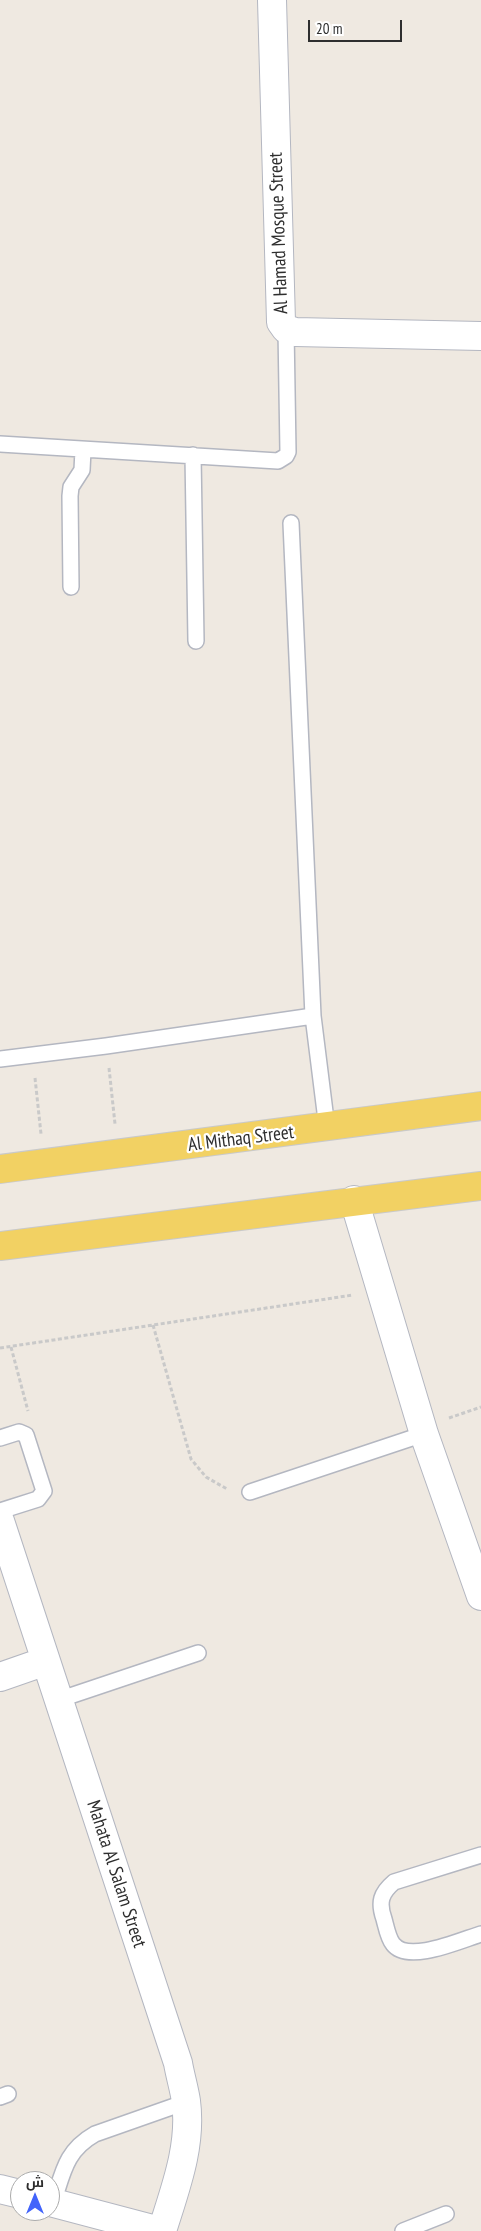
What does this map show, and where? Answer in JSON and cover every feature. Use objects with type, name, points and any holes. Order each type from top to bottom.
[{"type":"main road","name":"Al Mithaq Street","points":[[0,1169],[327,1128],[481,1106]]},
{"type":"main road","points":[[0,1246],[354,1200],[481,1186]]},
{"type":"street","name":"Al Hamad Mosque Street","points":[[272,0],[281,322],[286,329],[295,332],[481,336]]},
{"type":"street","points":[[354,1200],[424,1434],[481,1596]]},
{"type":"street","name":"Mahata Al Salam Street","points":[[0,1521],[178,2063],[186,2102],[186,2134],[183,2164],[161,2231]]},
{"type":"street","points":[[0,1677],[46,1660]]},
{"type":"street","points":[[60,2204],[161,2231]]},
{"type":"lane","points":[[0,444],[278,461],[286,456],[288,448],[286,329]]},
{"type":"lane","points":[[70,587],[70,496],[71,488],[82,470],[83,450]]},
{"type":"lane","points":[[193,455],[196,641]]},
{"type":"lane","points":[[291,523],[313,1016],[327,1128]]},
{"type":"lane","points":[[0,1059],[106,1046],[313,1016]]},
{"type":"lane","points":[[0,1438],[19,1432],[26,1435],[44,1491],[38,1499],[0,1512]]},
{"type":"lane","points":[[250,1492],[424,1434]]},
{"type":"lane","points":[[58,1700],[198,1653]]},
{"type":"lane","points":[[481,1855],[394,1882],[385,1889],[380,1898],[380,1909],[393,1944],[400,1950],[418,1953],[481,1934]]},
{"type":"lane","points":[[60,2180],[71,2153],[82,2142],[95,2134],[186,2102]]},
{"type":"lane","points":[[403,2231],[446,2214]]},
{"type":"path","points":[[106,1046],[119,1154]]},
{"type":"path","points":[[32,1055],[45,1163]]},
{"type":"path","points":[[0,1348],[381,1291]]},
{"type":"path","points":[[153,1325],[191,1459],[206,1477],[226,1489],[250,1492]]},
{"type":"path","points":[[11,1347],[28,1412],[26,1435]]}]
